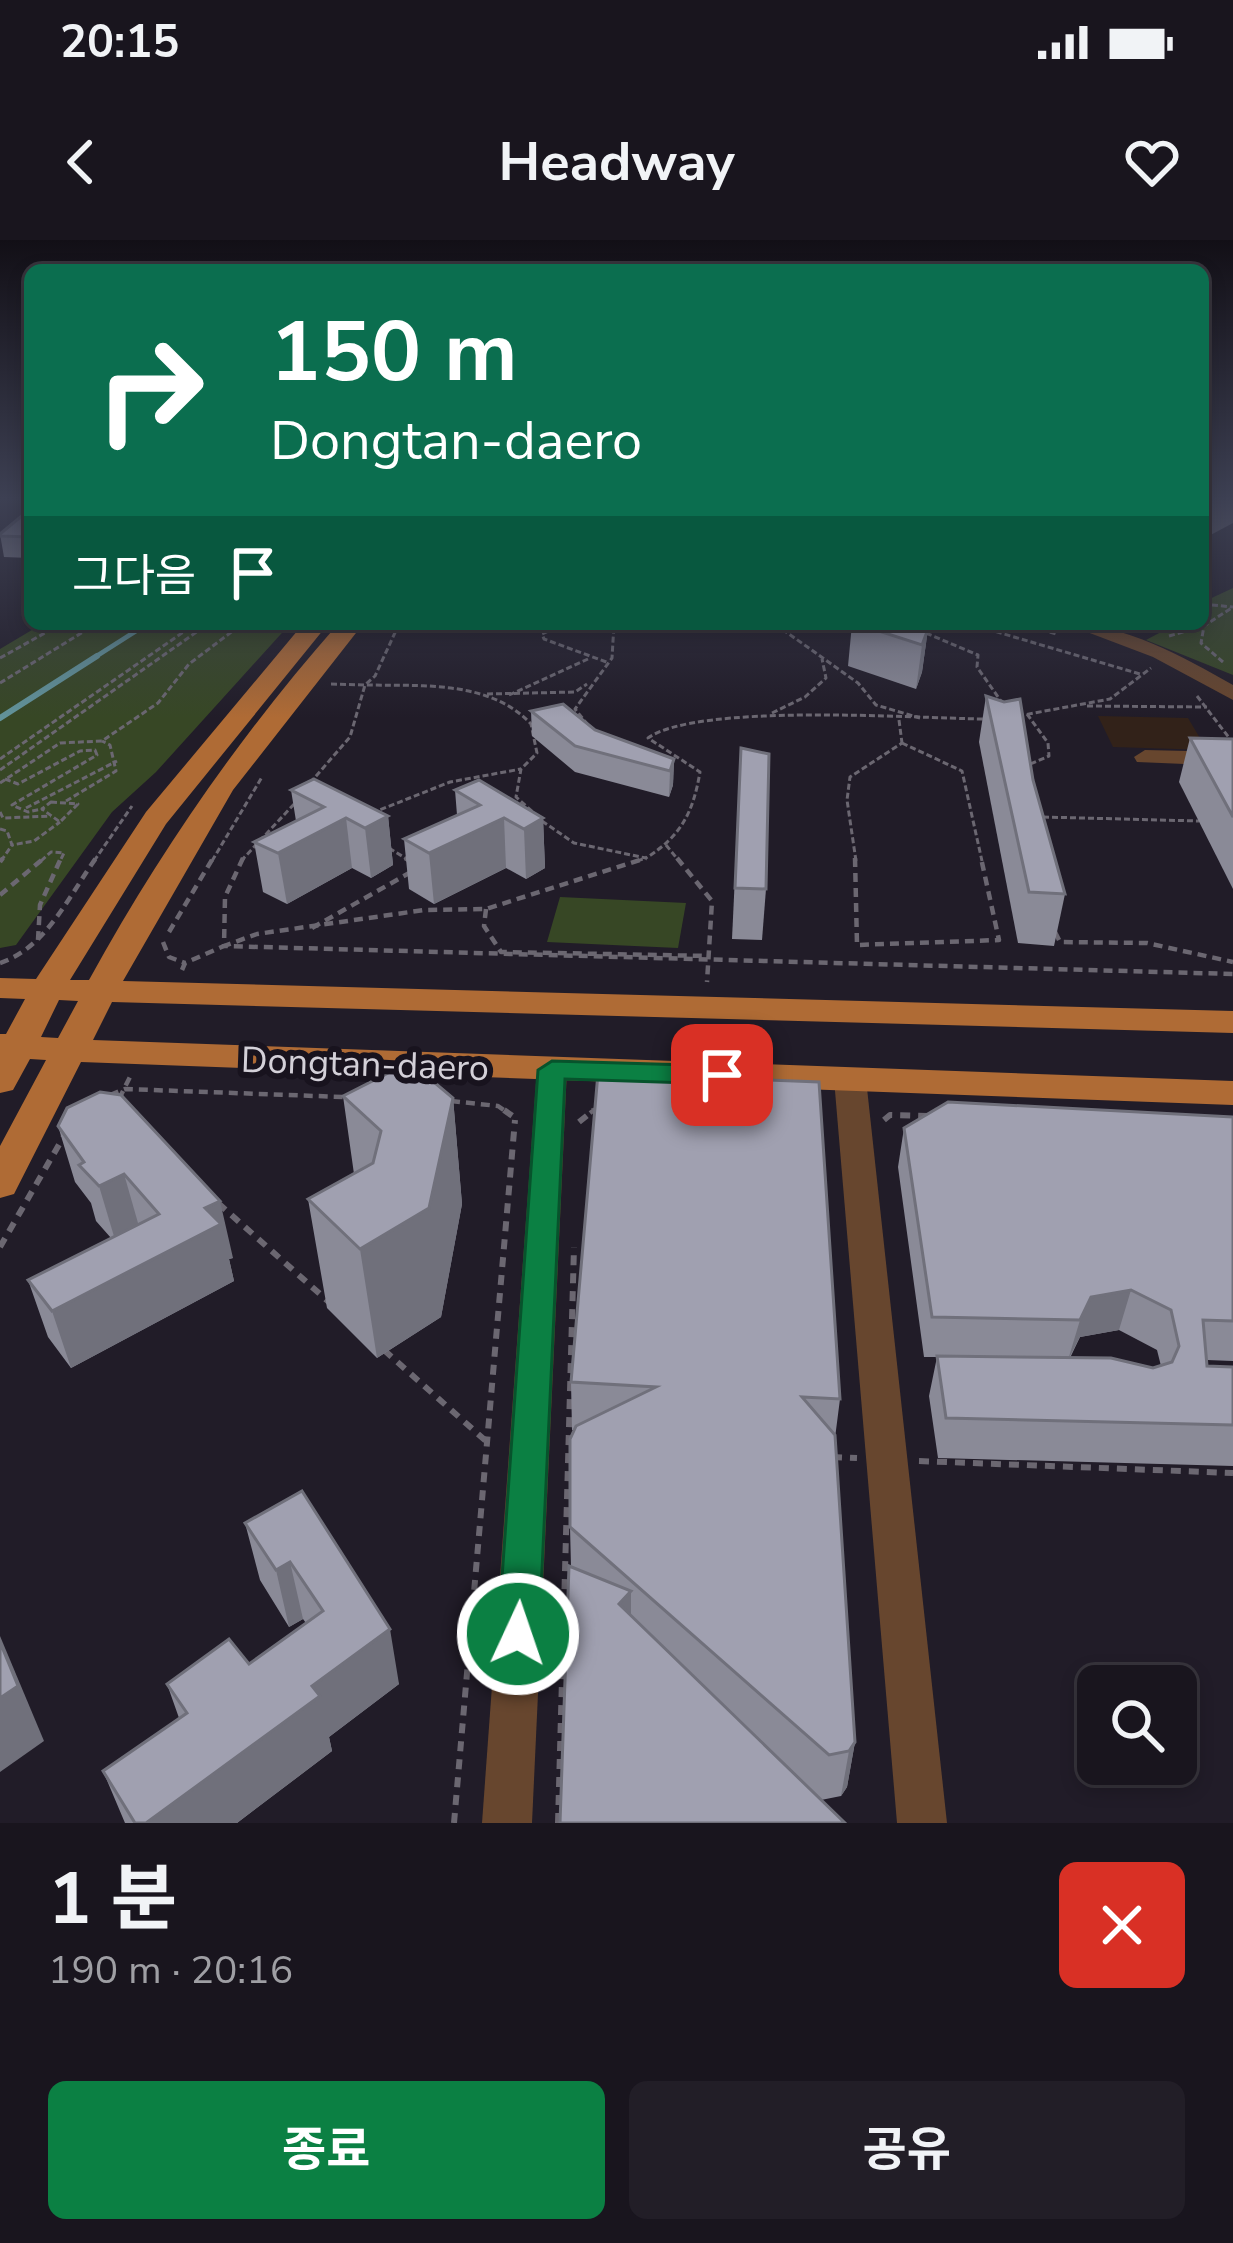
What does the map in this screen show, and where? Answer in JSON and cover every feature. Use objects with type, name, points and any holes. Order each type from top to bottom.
[{"type":"main road","points":[[0,1081],[9,1045],[188,775],[311,630]]},
{"type":"main road","points":[[0,1184],[99,991],[234,769],[346,630]]},
{"type":"main road","name":"Dongtan-daero","points":[[0,988],[1233,1022]]},
{"type":"main road","name":"Dongtan-daero","points":[[9,1045],[552,1070],[1233,1093]]},
{"type":"street","points":[[1122,638],[1143,630]]},
{"type":"street","points":[[1072,631],[1122,638],[1193,668],[1233,694]]},
{"type":"street","points":[[1145,757],[1233,759]]},
{"type":"street","points":[[507,1823],[552,1070]]},
{"type":"street","points":[[850,1079],[922,1823]]},
{"type":"path","points":[[0,658],[50,630]]},
{"type":"path","points":[[0,683],[86,630]]},
{"type":"path","points":[[0,759],[186,630]]},
{"type":"path","points":[[0,770],[199,630]]},
{"type":"path","points":[[102,741],[158,703],[189,664],[234,630]]},
{"type":"path","points":[[224,946],[219,904],[234,867],[350,737],[365,685],[375,676],[396,630]]},
{"type":"path","points":[[551,630],[542,634],[544,640],[609,663]]},
{"type":"path","points":[[326,684],[482,694],[574,692],[609,663],[616,647],[615,630]]},
{"type":"path","points":[[783,630],[858,683],[876,706],[926,720]]},
{"type":"path","points":[[990,630],[1140,674]]},
{"type":"path","points":[[1181,644],[1164,638],[1191,630]]},
{"type":"path","points":[[1203,630],[1201,643],[1214,657]]},
{"type":"path","points":[[913,631],[978,655],[976,668],[995,687],[1010,718],[1110,699],[1154,666],[1134,659]]},
{"type":"path","points":[[1198,650],[1233,668]]},
{"type":"path","points":[[509,694],[588,658]]},
{"type":"path","points":[[770,714],[805,697],[826,678],[822,659]]},
{"type":"path","points":[[587,684],[575,709],[593,732]]},
{"type":"path","points":[[1190,689],[1233,744]]},
{"type":"path","points":[[370,814],[450,782],[521,769],[537,753],[532,725],[511,706],[482,694]]},
{"type":"path","points":[[1063,708],[1207,707]]},
{"type":"path","points":[[269,762],[161,945],[169,957],[185,963],[257,934],[424,910],[485,909],[646,858],[693,817],[700,772],[647,738],[659,730],[704,717],[770,714],[995,718]]},
{"type":"path","points":[[1017,773],[1049,756],[1048,742],[1027,714]]},
{"type":"path","points":[[899,719],[902,743],[892,756],[856,769],[847,783],[848,828],[856,861],[857,945],[998,940],[962,772],[902,743]]},
{"type":"path","points":[[80,736],[110,745],[117,761],[111,776],[42,809],[12,805],[82,767],[97,755],[95,750],[80,751],[18,784],[3,781],[60,740],[80,736]]},
{"type":"path","points":[[24,810],[117,761]]},
{"type":"path","points":[[665,764],[684,765]]},
{"type":"path","points":[[521,769],[516,797],[574,843],[646,858]]},
{"type":"path","points":[[0,862],[12,845],[34,841],[79,804],[66,800]]},
{"type":"path","points":[[42,809],[60,823]]},
{"type":"path","points":[[1,817],[51,817]]},
{"type":"path","points":[[1040,817],[1205,822]]},
{"type":"path","points":[[0,829],[7,831],[12,845]]},
{"type":"path","points":[[666,845],[712,901],[706,982]]},
{"type":"path","points":[[309,930],[421,867],[388,847]]},
{"type":"path","points":[[0,895],[51,852],[64,853],[41,898],[35,921],[38,941]]},
{"type":"path","points":[[485,909],[484,926],[501,952],[710,959]]},
{"type":"path","points":[[1054,928],[1060,942],[1147,944],[1233,962]]},
{"type":"path","points":[[224,946],[1233,974]]},
{"type":"path","points":[[113,1110],[125,1089]]},
{"type":"path","points":[[94,1103],[125,1089],[364,1097]]},
{"type":"path","points":[[435,1100],[483,1102],[498,1106],[515,1120],[454,1823]]},
{"type":"path","points":[[577,1124],[596,1108]]},
{"type":"path","points":[[880,1123],[890,1115],[936,1116]]},
{"type":"path","points":[[0,1247],[68,1129]]},
{"type":"path","points":[[202,1189],[344,1316]]},
{"type":"path","points":[[558,1823],[574,1238]]},
{"type":"path","points":[[380,1347],[487,1442]]},
{"type":"path","points":[[569,1444],[591,1445]]},
{"type":"path","points":[[813,1456],[857,1458]]},
{"type":"path","points":[[913,1460],[1233,1473]]},
{"type":"shaded area","points":[[1098,716],[1188,718],[1207,750],[1113,747]]},
{"type":"green space","points":[[1233,588],[1233,675],[1146,640],[1165,630],[1209,630],[1209,599]]},
{"type":"green space","points":[[32,630],[285,630],[156,772],[112,812],[16,945],[0,948],[0,649]]},
{"type":"green space","points":[[560,897],[686,903],[678,948],[547,942]]},
{"type":"building","points":[[876,630],[928,630],[922,645]]},
{"type":"building","points":[[986,696],[1004,702],[1020,699],[1033,780],[1065,894],[1029,892]]},
{"type":"building","points":[[563,704],[595,730],[674,759],[670,771],[575,746],[531,711]]},
{"type":"building","points":[[1190,738],[1233,739],[1233,817]]},
{"type":"building","points":[[741,748],[769,754],[766,889],[735,888]]},
{"type":"building","points":[[314,779],[388,816],[365,828],[346,818],[278,853],[254,842],[324,807],[291,790]]},
{"type":"building","points":[[479,780],[543,818],[524,829],[504,818],[429,853],[404,839],[480,805],[455,790]]},
{"type":"building","points":[[410,1062],[453,1098],[429,1208],[360,1249],[308,1199],[373,1163],[381,1131],[343,1096]]},
{"type":"building","points":[[598,1073],[819,1082],[840,1399],[802,1397],[835,1435],[855,1742],[849,1751],[829,1755],[570,1527],[570,1439],[576,1426],[656,1387],[571,1382]]},
{"type":"building","points":[[100,1092],[121,1095],[220,1201],[205,1208],[221,1224],[52,1311],[28,1280],[159,1214],[124,1174],[99,1186],[79,1165],[84,1162],[58,1126],[67,1108]]},
{"type":"building","points":[[948,1102],[1233,1117],[1233,1321],[1203,1320],[1207,1366],[1233,1367],[1233,1425],[946,1418],[937,1356],[1111,1358],[1153,1368],[1172,1362],[1179,1346],[1171,1310],[1131,1290],[1091,1297],[1080,1320],[932,1317],[904,1128]]},
{"type":"building","points":[[302,1491],[390,1629],[312,1686],[320,1696],[146,1823],[135,1823],[103,1771],[187,1713],[167,1684],[229,1639],[249,1664],[323,1611],[290,1562],[276,1570],[245,1523]]},
{"type":"building","points":[[569,1566],[631,1591],[619,1604],[845,1823],[560,1823]]},
{"type":"building","points":[[0,1642],[18,1686],[0,1698]]},
{"type":"waterway","points":[[92,659],[138,630]]},
{"type":"waterway","points":[[0,718],[97,656]]},
{"type":"route","points":[[518,1634],[552,1070],[722,1075]]}]
